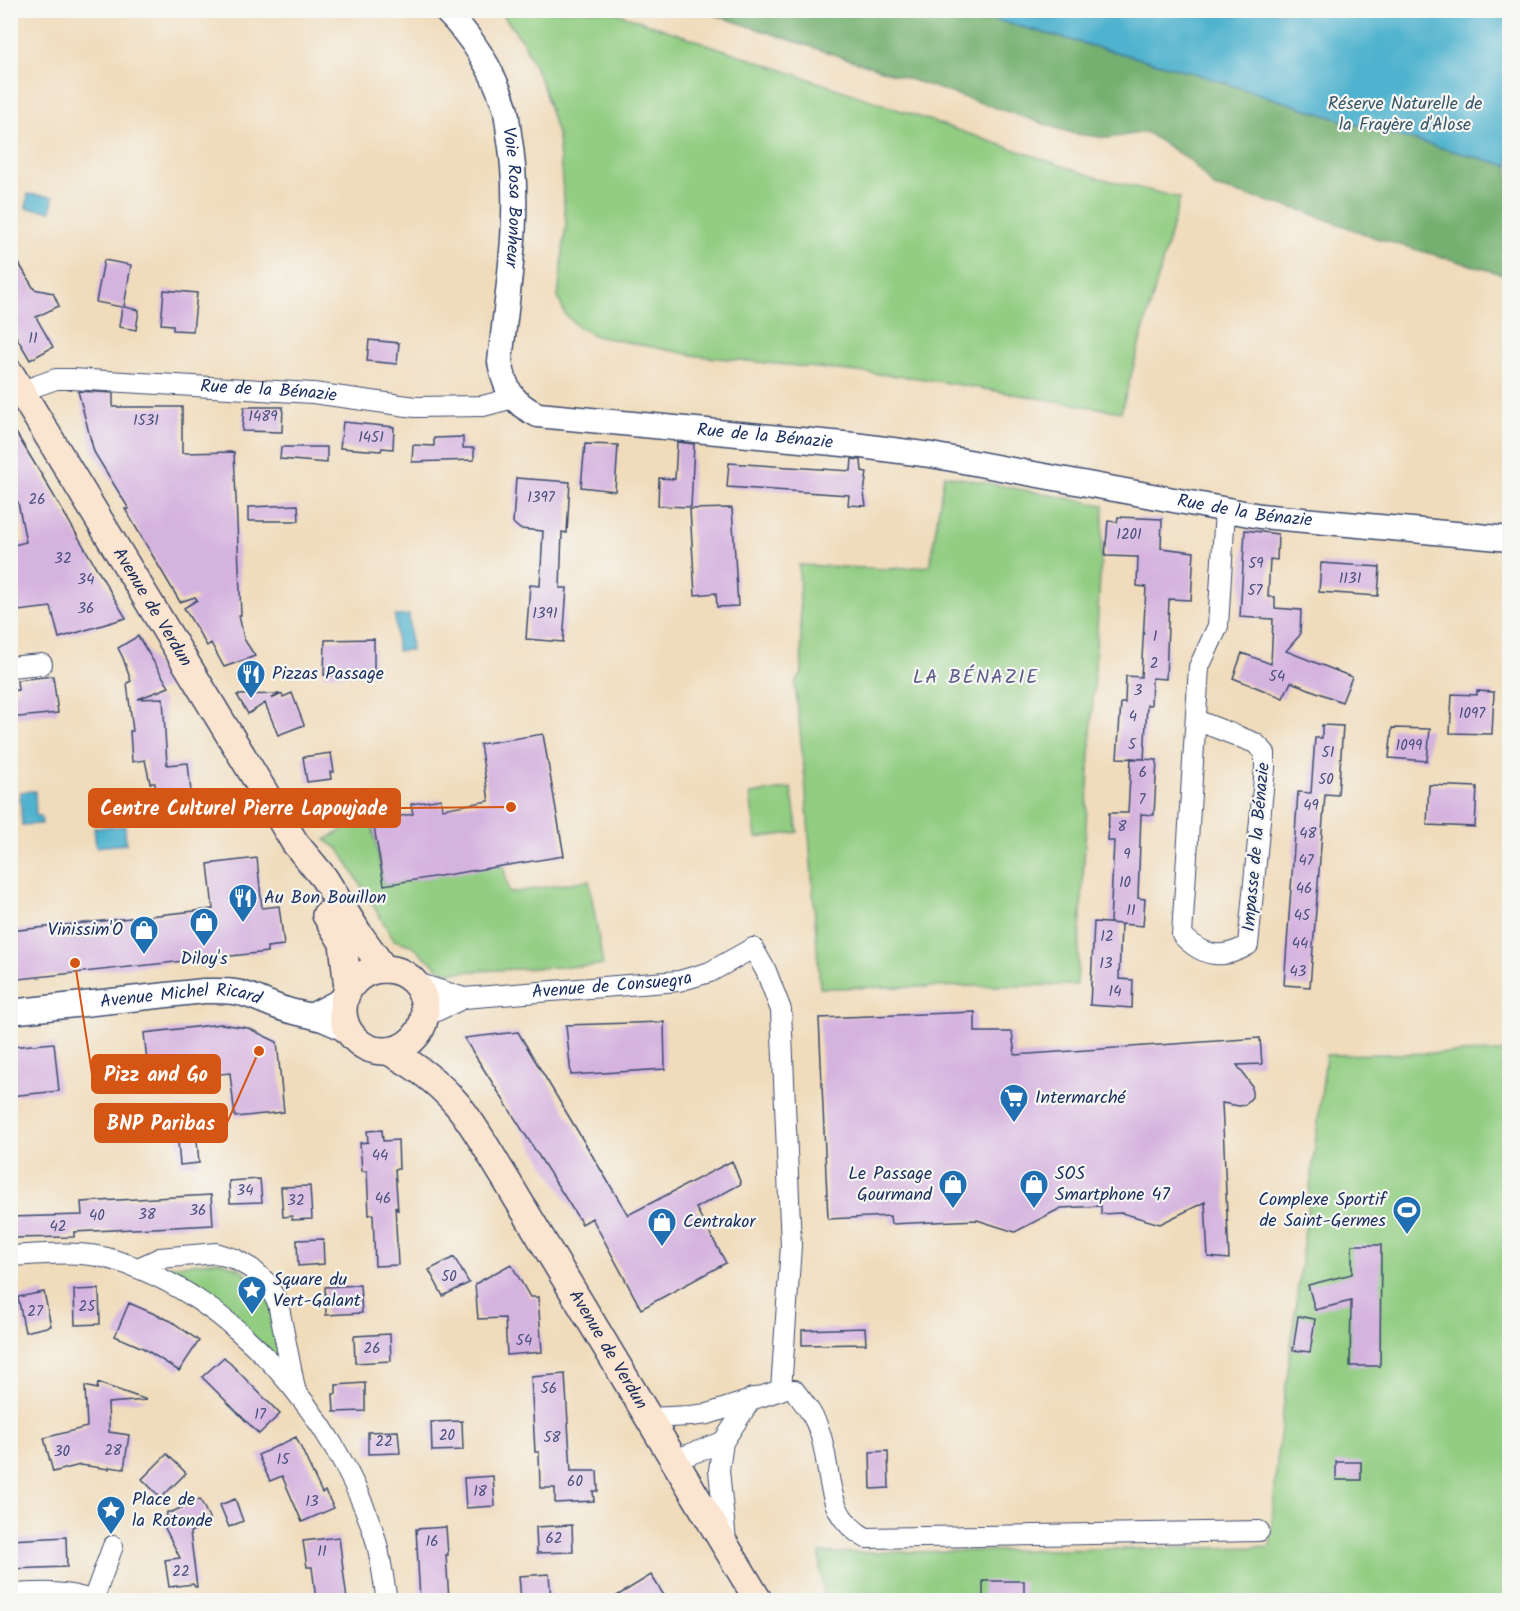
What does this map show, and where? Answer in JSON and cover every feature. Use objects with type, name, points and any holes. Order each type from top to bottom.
[{"type":"main road","name":"Avenue de Verdun","points":[[16,382],[295,843],[324,878],[358,933],[384,969]]},
{"type":"main road","name":"Avenue de Verdun","points":[[295,843],[309,887],[343,943],[346,994]]},
{"type":"main road","points":[[384,969],[395,971],[414,982],[423,998],[422,1023],[406,1045],[388,1051],[376,1051],[366,1047],[349,1032],[342,1011],[346,994],[358,978],[384,969]]},
{"type":"main road","name":"Avenue de Verdun","points":[[422,1023],[429,1056],[455,1102],[505,1178],[758,1600]]},
{"type":"main road","name":"Avenue de Verdun","points":[[388,1051],[417,1069],[455,1102]]},
{"type":"street","name":"Voie Rosa Bonheur","points":[[445,10],[462,27],[488,66],[505,108],[514,164],[513,231],[500,362],[504,382],[513,398]]},
{"type":"street","name":"Rue de la Bénazie","points":[[16,382],[72,379],[313,393],[423,408],[483,406],[513,398],[525,409],[538,415],[842,444],[920,454],[1260,516],[1509,539]]},
{"type":"street","name":"Impasse de la Bénazie","points":[[1196,720],[1255,743],[1265,753],[1248,945],[1237,951],[1223,954],[1200,951],[1182,935],[1199,667],[1218,626],[1225,510]]},
{"type":"street","points":[[10,667],[42,664]]},
{"type":"street","name":"Avenue de Consuegra","points":[[414,982],[465,998],[679,981],[710,972],[753,948],[766,971],[781,1010],[791,1246],[781,1390],[752,1398]]},
{"type":"street","name":"Avenue Michel Ricard","points":[[10,1012],[214,991],[246,994],[288,1010],[313,1015],[349,1032]]},
{"type":"street","points":[[313,1015],[346,994]]},
{"type":"street","name":"Avenue de Consuegra","points":[[422,1023],[465,998]]},
{"type":"street","points":[[138,1268],[160,1258],[216,1253],[234,1259],[252,1269],[265,1281],[278,1303],[295,1392]]},
{"type":"street","points":[[10,1256],[70,1254],[92,1256],[113,1259],[138,1268],[207,1307],[257,1349],[295,1392],[330,1440],[357,1491],[375,1536],[387,1600]]},
{"type":"street","points":[[794,1390],[811,1413],[820,1431],[833,1502],[844,1523],[854,1532],[866,1538],[1259,1531]]},
{"type":"street","points":[[648,1418],[708,1414],[752,1398]]},
{"type":"street","points":[[727,1548],[719,1470],[723,1442],[752,1398]]},
{"type":"street","points":[[674,1460],[723,1442]]},
{"type":"street","points":[[10,1594],[50,1592],[75,1594],[92,1600],[113,1546]]},
{"type":"green space","points":[[500,11],[611,11],[1095,177],[1180,198],[1121,412],[918,378],[698,356],[596,336],[578,327],[565,314],[558,298],[566,224],[558,138],[543,86],[523,42]]},
{"type":"green space","points":[[703,11],[962,11],[1191,72],[1347,122],[1509,166],[1509,276],[1376,238],[1304,211],[1214,187],[1191,161],[1146,132],[1109,138],[1075,134]]},
{"type":"green space","points":[[944,475],[1104,505],[1077,985],[820,988],[805,779],[795,683],[802,674],[799,565],[888,569],[930,566]]},
{"type":"green space","points":[[791,788],[798,832],[756,838],[750,794]]},
{"type":"green space","points":[[370,814],[384,885],[503,864],[509,893],[589,880],[603,965],[442,971],[411,945],[394,940],[339,849],[325,840]]},
{"type":"green space","name":"Complexe Sportif de Saint-Germes","points":[[1509,1052],[1509,1600],[825,1600],[820,1553],[1270,1547],[1277,1461],[1326,1055]]},
{"type":"green space","name":"Square du Vert-Galant","points":[[220,1261],[242,1270],[270,1300],[281,1361],[158,1267]]},
{"type":"water","points":[[962,11],[1509,11],[1509,166],[1347,122],[1191,72]]},
{"type":"water","points":[[28,194],[53,197],[51,211],[26,208]]},
{"type":"water","points":[[409,615],[411,650],[397,651],[395,616]]},
{"type":"water","points":[[35,791],[36,816],[41,816],[42,824],[22,825],[20,792]]},
{"type":"water","points":[[125,826],[126,844],[96,847],[94,828]]},
{"type":"building","points":[[10,248],[34,289],[53,293],[59,306],[36,317],[53,347],[30,360],[10,326]]},
{"type":"building","points":[[104,260],[131,265],[124,307],[139,310],[136,330],[119,327],[122,307],[96,302]]},
{"type":"building","points":[[164,290],[197,293],[193,331],[173,330],[173,325],[161,324]]},
{"type":"building","points":[[369,340],[399,343],[397,364],[367,361]]},
{"type":"building","points":[[78,391],[113,393],[113,407],[182,407],[182,453],[234,452],[241,615],[239,615],[244,639],[255,656],[224,667],[211,643],[207,646],[184,608],[197,600],[195,597],[180,602],[125,509],[129,509],[94,452]]},
{"type":"building","points":[[244,407],[283,407],[282,432],[242,431]]},
{"type":"building","points":[[343,422],[394,427],[393,449],[382,448],[381,451],[340,448]]},
{"type":"building","points":[[10,423],[126,618],[59,638],[51,607],[10,612],[10,546],[26,542],[18,502],[10,503]]},
{"type":"building","points":[[463,437],[463,448],[474,448],[474,460],[412,462],[413,445],[434,446],[434,438]]},
{"type":"building","points":[[677,442],[694,444],[691,507],[658,506],[659,478],[675,479]]},
{"type":"building","points":[[585,444],[618,445],[615,491],[581,487]]},
{"type":"building","points":[[281,447],[327,447],[327,463],[280,459]]},
{"type":"building","points":[[852,459],[861,460],[862,471],[867,472],[864,493],[866,506],[848,505],[849,495],[727,487],[729,463],[851,471]]},
{"type":"building","points":[[516,478],[570,482],[567,533],[562,532],[560,588],[567,588],[563,642],[526,639],[530,585],[540,586],[543,531],[520,529],[513,523]]},
{"type":"building","points":[[298,505],[299,521],[248,521],[248,507]]},
{"type":"building","points":[[732,508],[738,606],[717,607],[716,593],[695,595],[690,509]]},
{"type":"building","points":[[1118,517],[1162,519],[1161,548],[1194,552],[1191,600],[1169,599],[1166,679],[1152,678],[1151,705],[1147,705],[1144,759],[1117,758],[1121,703],[1125,703],[1126,676],[1141,677],[1146,587],[1137,586],[1138,557],[1105,556],[1108,521],[1117,522]]},
{"type":"building","points":[[1245,530],[1278,534],[1277,560],[1270,559],[1268,597],[1275,597],[1275,608],[1301,610],[1300,635],[1286,651],[1352,677],[1342,702],[1291,682],[1283,698],[1233,678],[1242,653],[1271,664],[1273,619],[1240,617]]},
{"type":"building","points":[[1321,563],[1380,567],[1378,596],[1319,592]]},
{"type":"building","points":[[138,636],[169,687],[138,699],[163,698],[167,765],[188,763],[191,792],[156,796],[155,783],[150,783],[145,760],[132,762],[130,731],[133,731],[127,683],[131,681],[118,648]]},
{"type":"building","points":[[374,639],[374,674],[324,675],[325,640]]},
{"type":"building","points":[[53,676],[58,713],[10,718],[10,691],[18,690],[17,680]]},
{"type":"building","points":[[1477,691],[1494,692],[1492,734],[1450,733],[1452,694],[1477,695]]},
{"type":"building","points":[[292,693],[304,725],[278,735],[265,703],[248,714],[237,695],[279,694],[271,699]]},
{"type":"building","points":[[1322,725],[1343,726],[1338,795],[1325,794],[1310,987],[1284,985],[1298,792],[1311,793],[1315,738],[1322,738]]},
{"type":"building","points":[[1392,728],[1430,729],[1427,761],[1389,758]]},
{"type":"building","points":[[543,734],[564,856],[384,885],[373,821],[413,814],[411,804],[441,799],[442,809],[489,801],[480,744]]},
{"type":"building","points":[[331,753],[334,772],[330,772],[331,779],[307,782],[303,757]]},
{"type":"building","points":[[1131,758],[1157,760],[1154,815],[1141,814],[1138,898],[1145,899],[1143,926],[1110,923],[1114,841],[1108,841],[1109,813],[1128,813]]},
{"type":"building","points":[[1429,785],[1477,787],[1475,827],[1427,825]]},
{"type":"building","points":[[257,858],[262,908],[279,906],[284,945],[267,947],[267,952],[10,980],[10,931],[213,909],[208,864]]},
{"type":"building","points":[[1094,922],[1121,924],[1119,979],[1133,980],[1132,1008],[1090,1005]]},
{"type":"building","points":[[975,1012],[975,1032],[1012,1032],[1015,1055],[1260,1038],[1262,1064],[1237,1065],[1252,1086],[1252,1097],[1245,1105],[1222,1103],[1229,1259],[1208,1257],[1205,1202],[1160,1224],[1122,1213],[1101,1214],[1101,1206],[1061,1208],[1015,1232],[977,1220],[891,1224],[890,1216],[828,1219],[819,1018]]},
{"type":"building","points":[[664,1022],[665,1069],[571,1075],[566,1025]]},
{"type":"building","points":[[221,1024],[248,1028],[277,1042],[284,1112],[235,1117],[230,1073],[149,1081],[144,1033]]},
{"type":"building","points":[[518,1032],[628,1215],[732,1161],[741,1184],[696,1208],[726,1263],[641,1309],[592,1218],[582,1224],[464,1038]]},
{"type":"building","points":[[54,1043],[59,1091],[10,1096],[10,1047]]},
{"type":"building","points":[[194,1107],[199,1163],[180,1165],[175,1109]]},
{"type":"building","points":[[382,1130],[383,1141],[398,1140],[399,1169],[395,1169],[398,1211],[395,1206],[398,1265],[375,1266],[373,1214],[369,1215],[367,1171],[362,1171],[360,1143],[368,1142],[367,1131]]},
{"type":"building","points":[[260,1179],[262,1202],[230,1203],[229,1181]]},
{"type":"building","points":[[310,1186],[312,1219],[292,1220],[292,1216],[283,1217],[281,1187]]},
{"type":"building","points":[[211,1195],[213,1225],[74,1232],[74,1237],[10,1238],[10,1217],[82,1215],[81,1202]]},
{"type":"building","points":[[323,1239],[324,1264],[298,1266],[297,1240]]},
{"type":"building","points":[[1352,1245],[1381,1245],[1380,1366],[1350,1366],[1351,1301],[1315,1310],[1308,1285],[1352,1274]]},
{"type":"building","points":[[454,1257],[469,1283],[443,1296],[429,1270]]},
{"type":"building","points":[[511,1264],[530,1297],[538,1297],[542,1352],[507,1355],[505,1318],[478,1319],[475,1284]]},
{"type":"building","points":[[360,1285],[362,1313],[326,1315],[325,1287]]},
{"type":"building","points":[[99,1289],[100,1324],[75,1325],[74,1290]]},
{"type":"building","points":[[44,1292],[51,1326],[25,1332],[18,1297]]},
{"type":"building","points":[[129,1303],[171,1321],[199,1341],[179,1371],[143,1348],[115,1336]]},
{"type":"building","points":[[1298,1316],[1315,1319],[1310,1352],[1293,1350]]},
{"type":"building","points":[[865,1328],[866,1344],[802,1345],[802,1330]]},
{"type":"building","points":[[390,1334],[391,1361],[355,1363],[354,1336]]},
{"type":"building","points":[[224,1357],[280,1414],[259,1434],[202,1377]]},
{"type":"building","points":[[565,1374],[571,1471],[597,1471],[598,1491],[593,1491],[594,1501],[555,1503],[555,1488],[540,1488],[539,1452],[535,1452],[531,1377]]},
{"type":"building","points":[[98,1383],[147,1400],[108,1403],[109,1432],[129,1435],[124,1469],[80,1465],[53,1472],[44,1438],[87,1427],[85,1386],[97,1389]]},
{"type":"building","points":[[365,1383],[365,1411],[334,1412],[333,1394],[336,1394],[336,1385]]},
{"type":"building","points":[[462,1421],[463,1450],[432,1451],[431,1422]]},
{"type":"building","points":[[398,1431],[400,1453],[368,1454],[368,1432]]},
{"type":"building","points":[[296,1437],[322,1493],[325,1491],[334,1508],[302,1522],[282,1476],[270,1481],[258,1455]]},
{"type":"building","points":[[888,1451],[889,1488],[871,1489],[870,1452]]},
{"type":"building","points":[[167,1454],[186,1473],[161,1498],[142,1479]]},
{"type":"building","points":[[1336,1462],[1361,1462],[1361,1480],[1336,1480]]},
{"type":"building","points":[[493,1476],[495,1506],[466,1508],[464,1478]]},
{"type":"building","points":[[200,1499],[211,1522],[190,1532],[197,1587],[193,1584],[169,1587],[165,1560],[180,1558],[165,1528],[167,1512],[172,1512]]},
{"type":"building","points":[[235,1499],[243,1521],[229,1527],[220,1505]]},
{"type":"building","points":[[572,1525],[573,1552],[537,1553],[536,1527]]},
{"type":"building","points":[[446,1527],[449,1600],[420,1600],[416,1529]]},
{"type":"building","points":[[66,1537],[67,1567],[10,1569],[10,1540]]},
{"type":"building","points":[[339,1537],[347,1600],[316,1600],[312,1567],[307,1567],[303,1541]]},
{"type":"building","points":[[549,1574],[551,1600],[521,1600],[519,1576]]},
{"type":"building","points":[[651,1575],[667,1600],[610,1600]]},
{"type":"building","points":[[983,1581],[1024,1581],[1024,1600],[983,1600]]},
{"type":"place","name":"Pizzas Passage","points":[[251,700]]},
{"type":"place","name":"Centre Culturel Pierre Lapoujade","points":[[511,807]]},
{"type":"place","name":"Au Bon Bouillon","points":[[243,924]]},
{"type":"place","name":"Diloy's","points":[[204,948]]},
{"type":"place","name":"Vinissim'O","points":[[144,956]]},
{"type":"place","name":"Pizz and Go","points":[[75,963]]},
{"type":"place","name":"BNP Paribas","points":[[259,1051]]},
{"type":"place","name":"Intermarché","points":[[1014,1124]]},
{"type":"place","name":"Le Passage Gourmand","points":[[953,1210]]},
{"type":"place","name":"SOS Smartphone 47","points":[[1034,1210]]},
{"type":"place","name":"Complexe Sportif de Saint-Germes","points":[[1407,1236]]},
{"type":"place","name":"Centrakor","points":[[662,1248]]},
{"type":"place","name":"Square du Vert-Galant","points":[[252,1316]]},
{"type":"place","name":"Place de la Rotonde","points":[[111,1536]]},
{"type":"district","name":"LA BÉNAZIE","points":[[976,678]]},
{"type":"park label","name":"Réserve Naturelle de la Frayère d'Alose","points":[[1405,114]]}]
